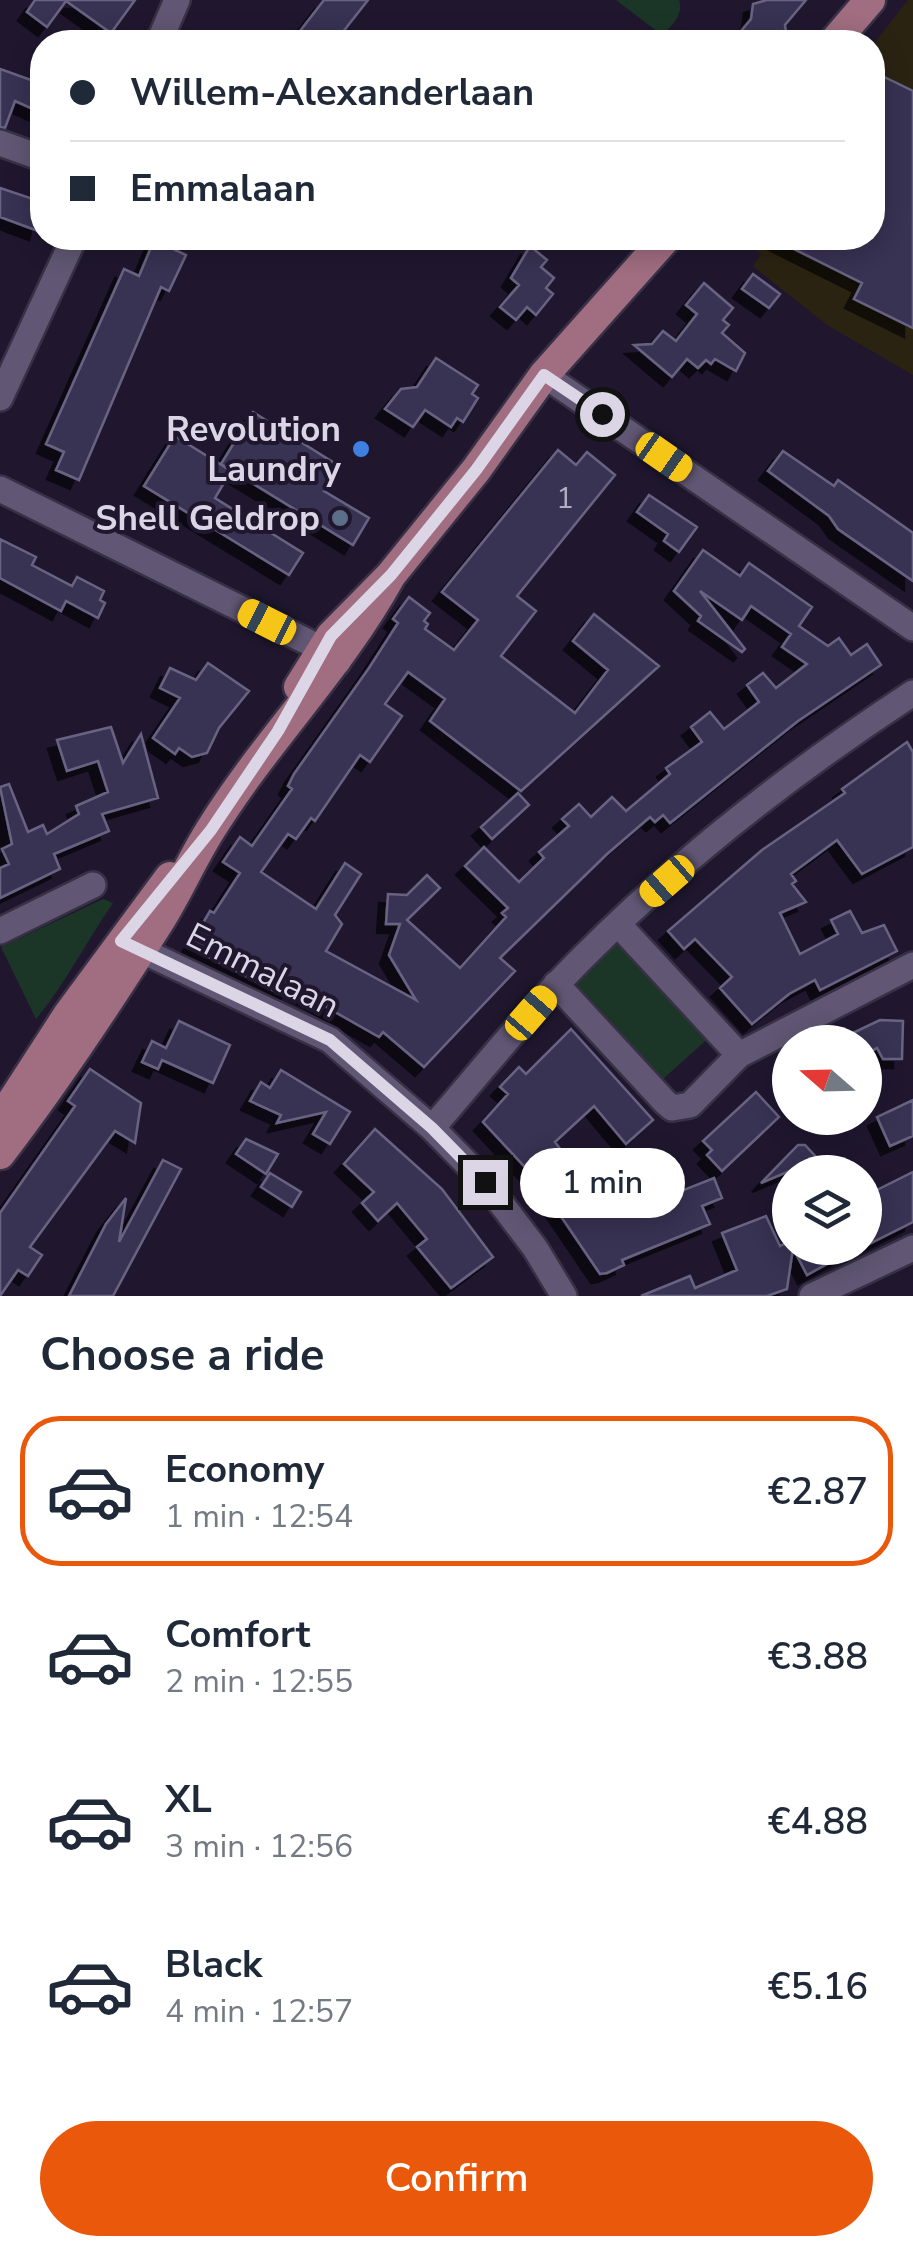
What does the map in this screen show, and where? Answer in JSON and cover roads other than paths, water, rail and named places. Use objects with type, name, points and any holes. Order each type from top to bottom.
[{"type":"main road","points":[[844,30],[870,0]]},
{"type":"main road","points":[[0,1120],[131,945],[330,656],[391,575],[656,250]]},
{"type":"main road","points":[[0,1154],[45,1096],[131,945]]},
{"type":"street","points":[[164,30],[177,0]]},
{"type":"street","points":[[0,143],[30,154]]},
{"type":"street","points":[[0,398],[68,250]]},
{"type":"street","points":[[552,380],[913,628]]},
{"type":"street","points":[[0,489],[330,656]]},
{"type":"street","points":[[432,1128],[556,984],[618,924],[741,817],[848,735],[913,693]]},
{"type":"street","points":[[0,931],[93,885]]},
{"type":"street","points":[[618,924],[738,1055]]},
{"type":"street","name":"Emmalaan","points":[[131,945],[330,1040],[432,1128],[495,1195],[536,1248],[564,1296]]},
{"type":"street","points":[[556,984],[672,1108],[690,1106],[738,1055],[913,965]]},
{"type":"street","points":[[812,1296],[913,1248]]},
{"type":"place","name":"Revolution Laundry","points":[[361,449]]},
{"type":"place","name":"Shell Geldrop","points":[[340,518]]}]
